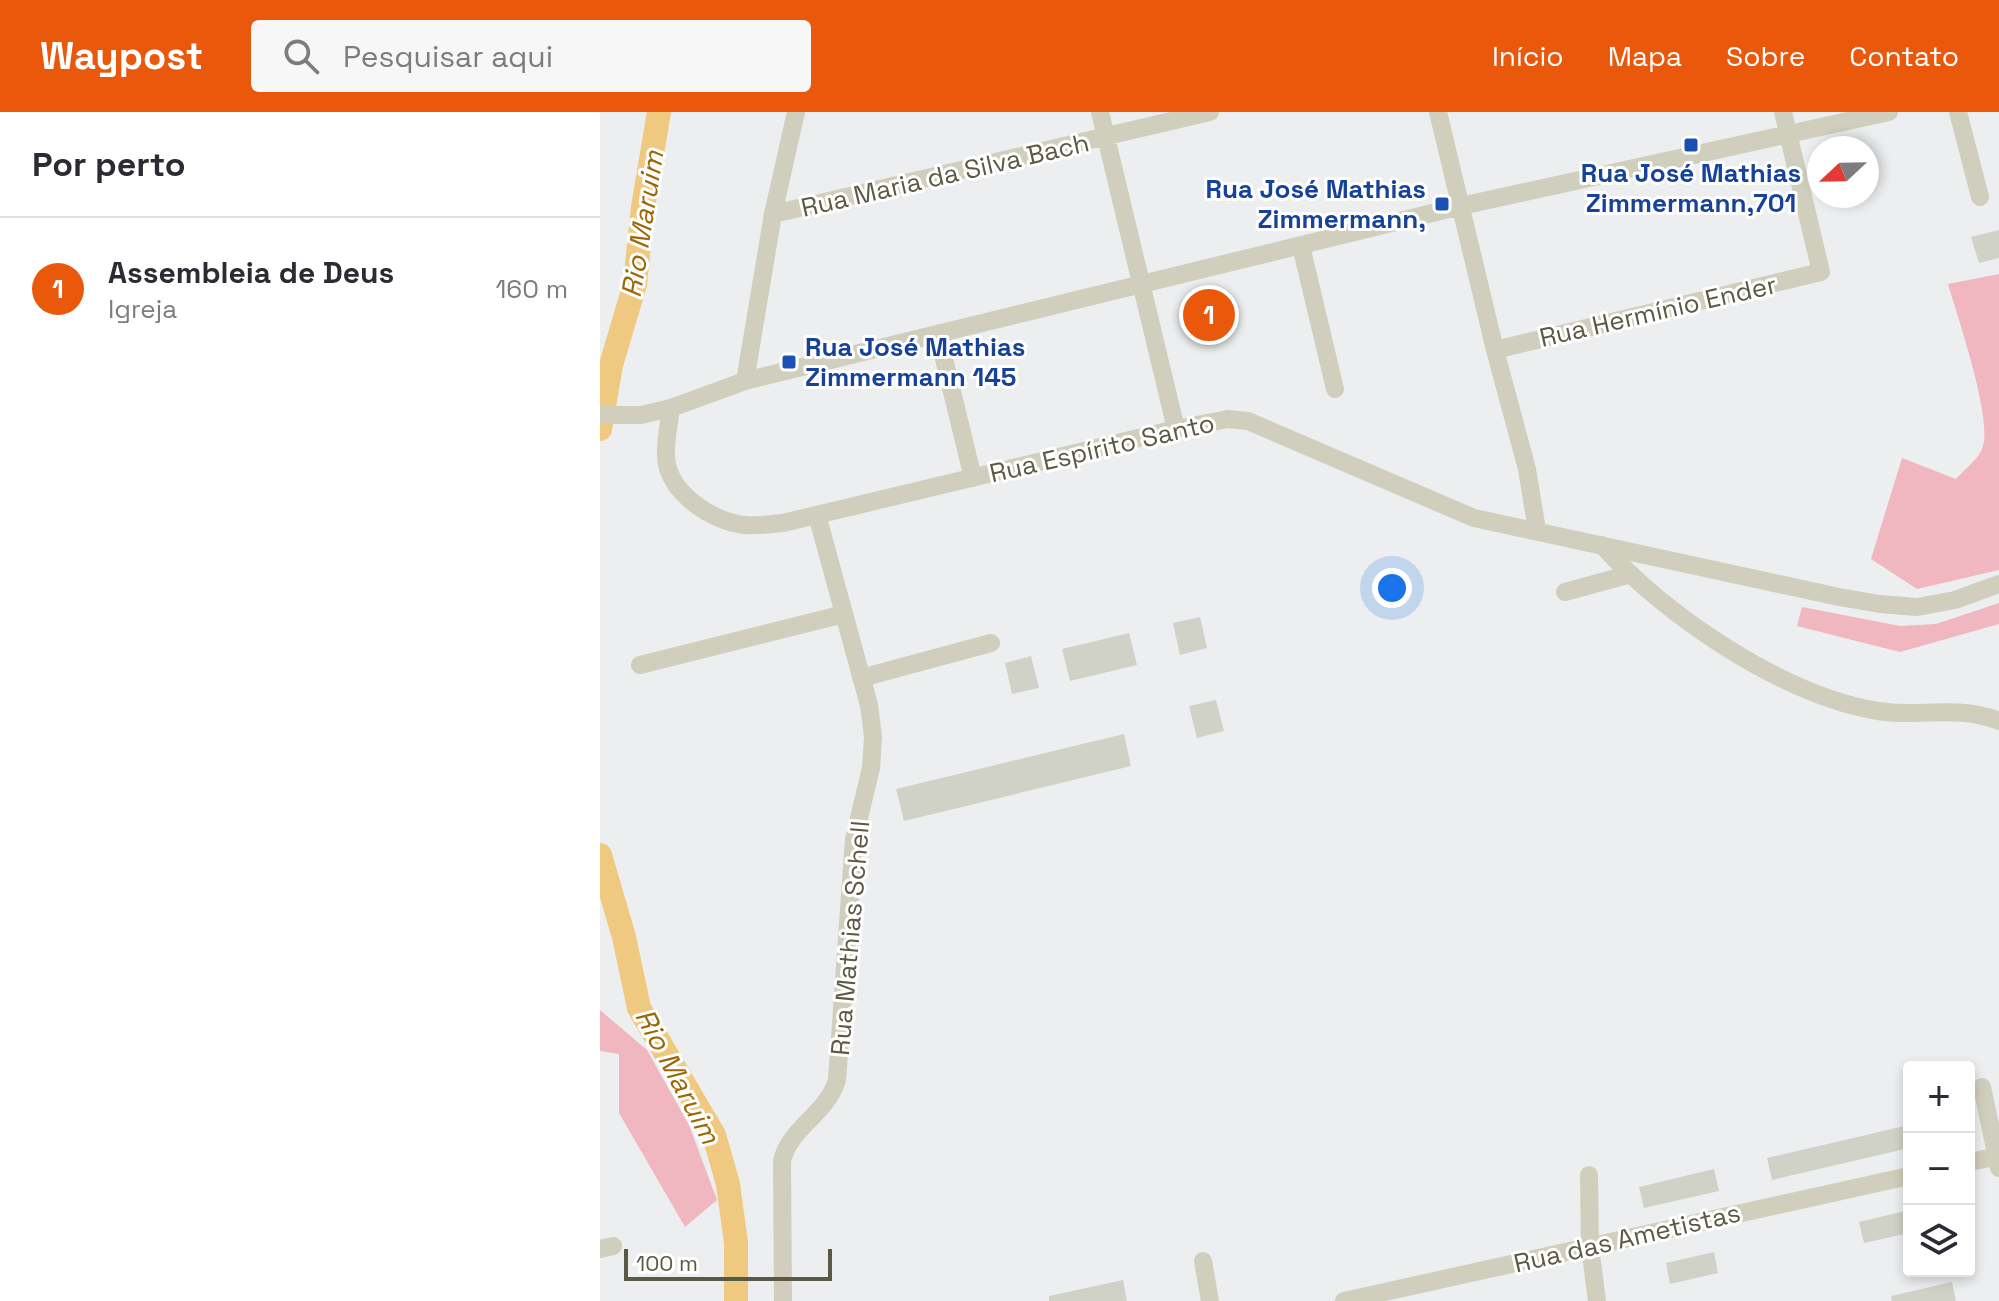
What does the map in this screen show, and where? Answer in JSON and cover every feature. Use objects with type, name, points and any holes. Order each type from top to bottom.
[{"type":"street","points":[[745,381],[773,214],[796,112]]},
{"type":"street","points":[[1100,112],[1176,429]]},
{"type":"street","name":"Rua Maria da Silva Bach","points":[[773,214],[1210,112]]},
{"type":"street","points":[[1438,112],[1527,469],[1537,530]]},
{"type":"street","points":[[1783,112],[1788,133]]},
{"type":"street","points":[[607,415],[641,415],[671,408],[745,381],[1461,206],[1889,112]]},
{"type":"street","points":[[1958,112],[1980,197]]},
{"type":"street","name":"Rua Hermínio Ender","points":[[1495,350],[1821,272],[1788,133]]},
{"type":"street","points":[[1301,246],[1335,389]]},
{"type":"street","points":[[938,334],[985,480]]},
{"type":"street","name":"Rua Espírito Santo","points":[[671,408],[666,459],[677,485],[700,507],[715,516],[744,525],[783,523],[985,480],[1176,429],[1228,419],[1248,421],[1462,514],[1798,589],[1900,607],[1931,606],[1999,584]]},
{"type":"street","name":"Rua Mathias Schell","points":[[783,1301],[782,1161],[788,1143],[829,1100],[840,1069],[854,839],[873,754],[872,720],[817,515]]},
{"type":"street","points":[[1602,545],[1631,574],[1712,638],[1738,656],[1789,682],[1880,712],[1971,712],[1999,721]]},
{"type":"street","points":[[1565,592],[1631,574]]},
{"type":"street","points":[[640,665],[844,614]]},
{"type":"street","points":[[861,678],[991,643]]},
{"type":"street","points":[[1975,1162],[1998,1160],[1982,1087]]},
{"type":"street","points":[[1589,1175],[1590,1247],[1597,1301]]},
{"type":"street","name":"Rua das Ametistas","points":[[1344,1301],[1903,1177]]},
{"type":"street","points":[[1203,1261],[1210,1301]]},
{"type":"shaded area","points":[[1999,274],[1999,570],[1917,589],[1871,559],[1902,458],[1956,479],[1983,446],[1979,391],[1948,284]]},
{"type":"shaded area","points":[[1999,603],[1999,624],[1900,652],[1797,626],[1802,607],[1900,626],[1936,624]]},
{"type":"shaded area","points":[[600,1010],[647,1050],[689,1125],[717,1200],[685,1227],[619,1113],[619,1054],[600,1051]]},
{"type":"building","points":[[1999,230],[1999,258],[1979,263],[1971,237]]},
{"type":"building","points":[[1213,299],[1221,327],[1204,332],[1196,303]]},
{"type":"building","points":[[1200,617],[1207,648],[1180,655],[1173,623]]},
{"type":"building","points":[[1129,633],[1137,665],[1070,681],[1062,649]]},
{"type":"building","points":[[1031,656],[1039,688],[1012,694],[1005,663]]},
{"type":"building","points":[[1216,700],[1224,731],[1197,738],[1189,706]]},
{"type":"building","points":[[1124,734],[1131,766],[904,821],[896,789]]},
{"type":"building","points":[[1903,1126],[1903,1149],[1772,1180],[1767,1158]]},
{"type":"building","points":[[1714,1169],[1719,1191],[1644,1208],[1639,1187]]},
{"type":"building","points":[[1903,1211],[1903,1234],[1864,1243],[1859,1222]]},
{"type":"building","points":[[1714,1252],[1718,1273],[1670,1284],[1666,1263]]},
{"type":"building","points":[[1123,1280],[1127,1301],[1049,1301],[1049,1296]]},
{"type":"building","points":[[1952,1282],[1956,1301],[1892,1301],[1891,1296]]},
{"type":"waterway","name":"Rio Maruim","points":[[600,429],[611,365],[635,284],[643,207],[659,112]]},
{"type":"waterway","name":"Rio Maruim","points":[[600,855],[624,937],[639,1008],[714,1135],[728,1184],[736,1243],[736,1301]]},
{"type":"place","name":"Rua José Mathias Zimmermann,701","points":[[1691,145]]},
{"type":"place","name":"Rua José Mathias Zimmermann,","points":[[1442,204]]},
{"type":"place","name":"Assembleia de Deus","points":[[1209,315]]},
{"type":"place","name":"Rua José Mathias Zimmermann 145","points":[[789,362]]}]
